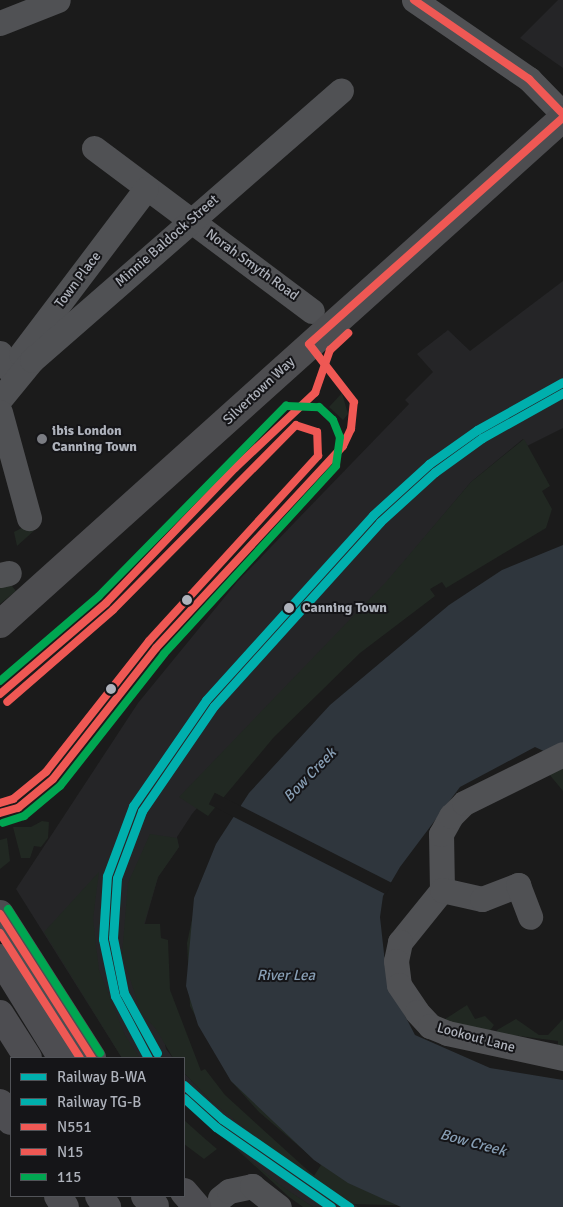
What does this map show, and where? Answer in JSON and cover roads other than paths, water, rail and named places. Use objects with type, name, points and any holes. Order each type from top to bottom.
[{"type":"highway","points":[[0,914],[91,1057]]},
{"type":"highway","points":[[0,958],[61,1057]]},
{"type":"highway","points":[[0,990],[42,1057]]},
{"type":"highway","points":[[0,1014],[27,1057]]},
{"type":"highway","points":[[0,1050],[10,1066]]},
{"type":"highway","points":[[0,1103],[10,1119]]},
{"type":"highway","points":[[185,1192],[208,1202]]},
{"type":"main road","name":"Silvertown Way","points":[[0,624],[309,344],[563,118]]},
{"type":"street","points":[[0,23],[58,0]]},
{"type":"street","points":[[414,0],[529,79],[563,114]]},
{"type":"street","name":"Minnie Baldock Street","points":[[0,398],[8,367],[189,220],[341,90]]},
{"type":"street","name":"Norah Smyth Road","points":[[94,148],[146,189],[312,311]]},
{"type":"street","name":"Town Place","points":[[8,367],[146,189]]},
{"type":"street","points":[[0,412],[29,518]]},
{"type":"street","points":[[530,917],[518,885],[482,899],[442,890],[441,834],[451,816],[464,803],[563,754]]},
{"type":"street","name":"Lookout Lane","points":[[442,890],[400,942],[396,961],[399,985],[417,1012],[430,1026],[447,1033],[563,1058]]},
{"type":"street","points":[[208,1202],[229,1191],[252,1186],[280,1207]]},
{"type":"water","name":"River Lea","points":[[563,545],[563,747],[548,753],[535,747],[460,787],[400,867],[383,896],[380,917],[387,981],[415,1035],[490,1068],[563,1080],[563,1207],[401,1207],[348,1183],[314,1160],[231,1081],[198,1025],[186,986],[194,898],[216,844],[249,793],[330,705],[449,605],[502,570]]},
{"type":"rail line","name":"B-WA","points":[[147,1057],[115,996],[103,939],[107,876],[133,806],[206,700],[373,515],[429,464],[477,430],[563,382]]},
{"type":"rail line","name":"TG-B","points":[[157,1053],[124,993],[113,938],[117,878],[142,811],[214,706],[380,522],[435,472],[482,438],[563,393]]},
{"type":"rail line","name":"B-WA","points":[[185,1086],[222,1119],[349,1207]]},
{"type":"rail line","name":"TG-B","points":[[185,1099],[216,1127],[331,1207]]},
{"type":"place","name":"ibis London Canning Town","points":[[42,439]]},
{"type":"place","name":"Canning Town","points":[[289,608]]},
{"type":"water label","name":"Bow Creek","points":[[310,775]]},
{"type":"water label","name":"Bow Creek","points":[[473,1143]]}]
